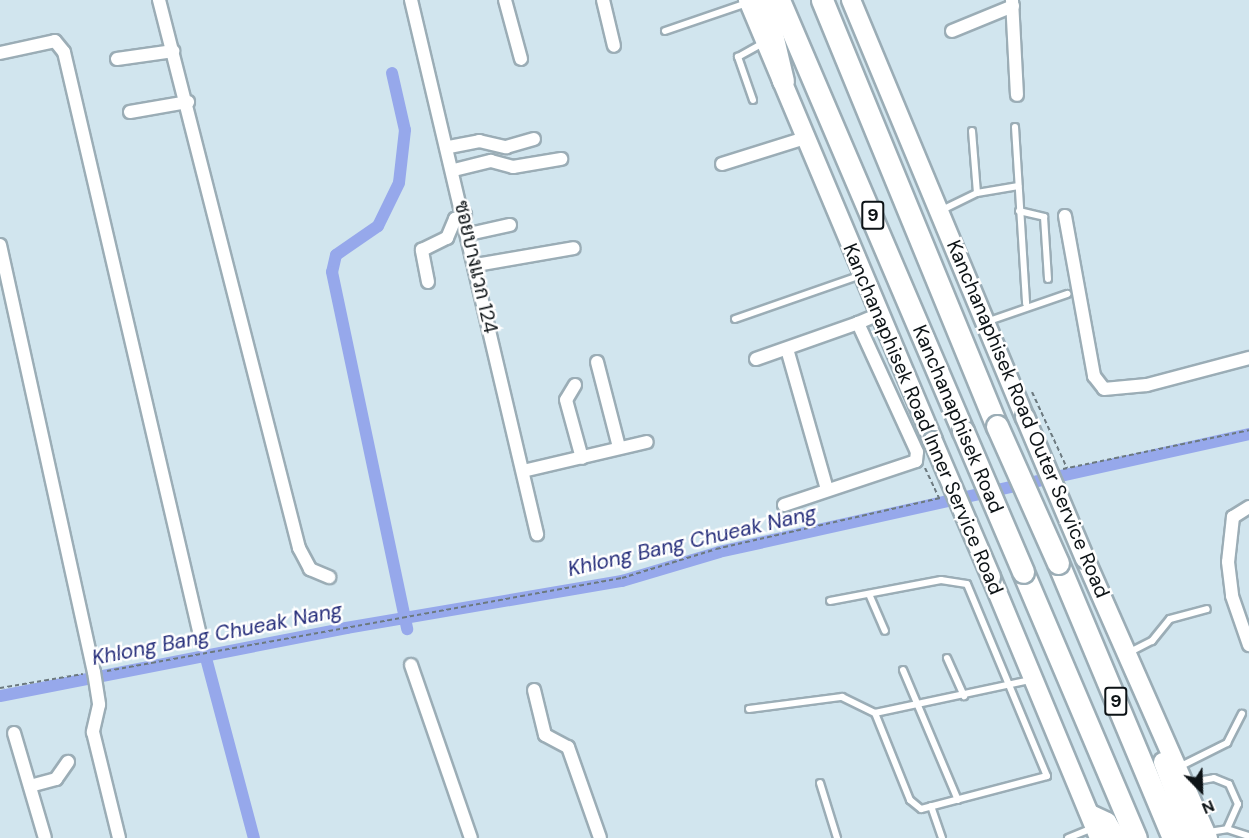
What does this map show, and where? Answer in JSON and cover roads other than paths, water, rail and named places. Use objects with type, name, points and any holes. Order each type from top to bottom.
[{"type":"highway","name":"Kanchanaphisek Road","points":[[779,0],[1136,838]]},
{"type":"highway","name":"Kanchanaphisek Road","points":[[822,0],[997,426],[1058,563],[1173,838]]},
{"type":"highway","points":[[754,1],[783,81]]},
{"type":"main road","name":"Kanchanaphisek Road Outer Service Road","points":[[851,0],[1085,559],[1130,652],[1202,836]]},
{"type":"main road","name":"Kanchanaphisek Road Inner Service Road","points":[[754,1],[765,41],[861,275],[991,577],[1095,827]]},
{"type":"main road","points":[[1148,699],[1171,787],[1202,836]]},
{"type":"main road","points":[[1095,827],[1107,822],[1117,838]]},
{"type":"street","points":[[159,0],[188,102],[299,548],[310,568],[329,578]]},
{"type":"street","name":"ซอยบางแวก 124","points":[[411,0],[449,147],[537,534]]},
{"type":"street","points":[[505,0],[521,59]]},
{"type":"street","points":[[603,0],[614,46]]},
{"type":"street","points":[[952,31],[1013,3],[1017,95]]},
{"type":"street","points":[[0,53],[55,41],[64,52],[200,635]]},
{"type":"street","points":[[117,59],[173,51]]},
{"type":"street","points":[[130,112],[188,102]]},
{"type":"street","points":[[722,164],[805,138]]},
{"type":"street","points":[[449,147],[479,141],[506,147],[534,140]]},
{"type":"street","points":[[454,170],[491,161],[513,167],[561,159]]},
{"type":"street","points":[[428,282],[422,250],[447,238],[455,219],[465,215]]},
{"type":"street","points":[[1065,216],[1094,376],[1104,389],[1147,385],[1249,357]]},
{"type":"street","points":[[469,234],[510,225]]},
{"type":"street","points":[[0,245],[94,672],[98,699],[93,732],[119,838]]},
{"type":"street","points":[[476,265],[574,248]]},
{"type":"street","points":[[756,359],[879,314]]},
{"type":"street","points":[[784,505],[827,489],[907,466],[916,461],[917,452],[858,323]]},
{"type":"street","points":[[788,349],[827,489]]},
{"type":"street","points":[[597,362],[619,447]]},
{"type":"street","points":[[575,385],[566,400],[582,458]]},
{"type":"street","points":[[523,471],[647,442]]},
{"type":"street","points":[[1249,507],[1233,517],[1228,562],[1232,596],[1249,645]]},
{"type":"street","points":[[411,665],[471,838]]},
{"type":"street","points":[[534,690],[545,735],[568,747],[600,838]]},
{"type":"street","points":[[14,733],[45,838]]},
{"type":"street","points":[[30,786],[56,779],[68,762]]},
{"type":"lane","points":[[665,31],[754,1]]},
{"type":"lane","points":[[753,100],[738,57],[765,41]]},
{"type":"lane","points":[[1015,127],[1026,304]]},
{"type":"lane","points":[[972,131],[977,193]]},
{"type":"lane","points":[[940,211],[977,193],[1018,186]]},
{"type":"lane","points":[[1019,211],[1044,217],[1048,279]]},
{"type":"lane","points":[[735,319],[861,275]]},
{"type":"lane","points":[[986,322],[1026,304],[1067,294]]},
{"type":"lane","points":[[830,601],[941,580],[967,584],[1011,685],[1047,777],[921,809],[910,800],[875,713]]},
{"type":"lane","points":[[869,594],[885,631]]},
{"type":"lane","points":[[1130,652],[1152,641],[1170,619],[1206,609]]},
{"type":"lane","points":[[947,658],[964,696]]},
{"type":"lane","points":[[903,670],[958,800]]},
{"type":"lane","points":[[748,709],[842,696],[875,713],[919,706],[1034,679]]},
{"type":"lane","points":[[1180,776],[1227,743],[1242,714]]},
{"type":"lane","points":[[1180,776],[1214,778],[1229,784],[1238,804],[1227,829]]},
{"type":"lane","points":[[820,783],[837,838]]},
{"type":"lane","points":[[931,807],[942,838]]},
{"type":"lane","points":[[1068,838],[1095,827]]},
{"type":"lane","points":[[1202,836],[1227,829],[1249,836]]},
{"type":"waterway","points":[[392,73],[405,130],[399,183],[378,226],[336,255],[332,272],[407,629]]},
{"type":"waterway","name":"Khlong Bang Chueak Nang","points":[[0,696],[346,628],[622,581],[719,552],[1249,434]]},
{"type":"waterway","points":[[206,658],[254,838]]}]
